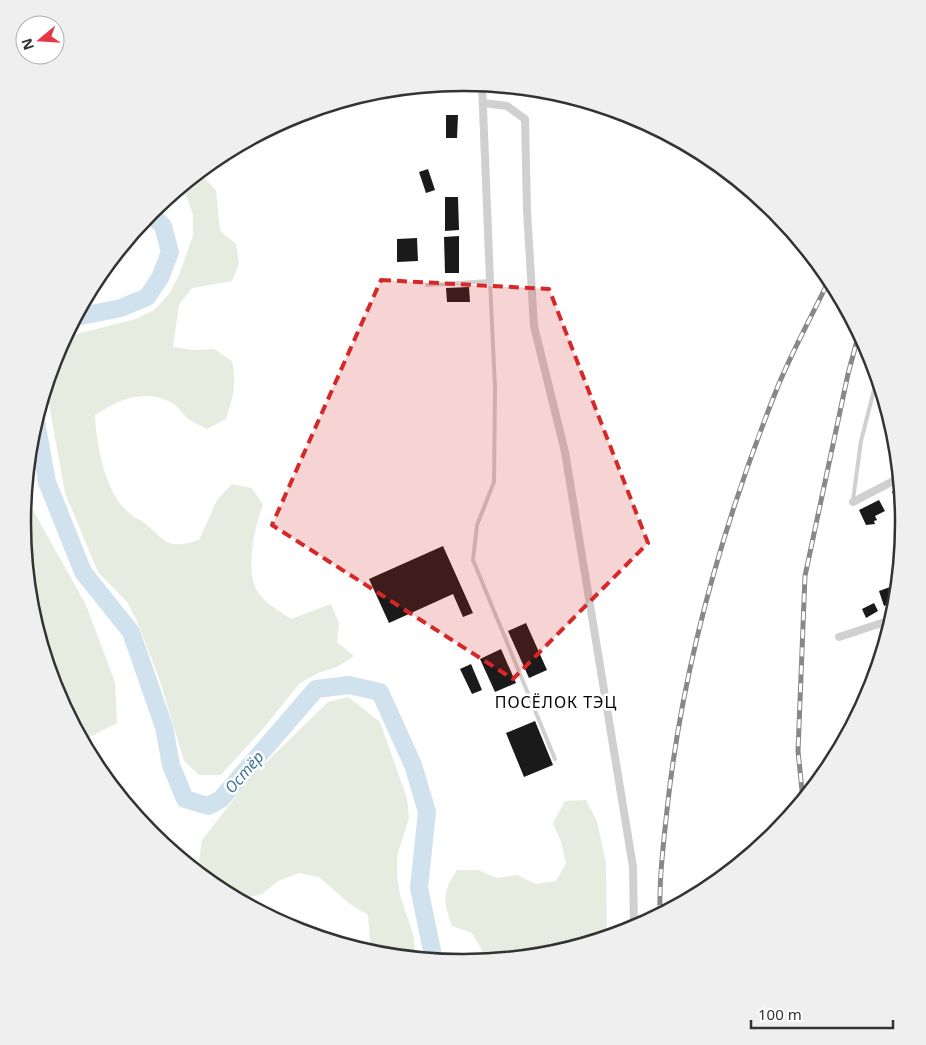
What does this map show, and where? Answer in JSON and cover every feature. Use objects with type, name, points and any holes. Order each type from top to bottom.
[{"type":"street","points":[[482,92],[490,281]]},
{"type":"street","points":[[483,103],[507,106],[525,119],[527,212],[534,326],[565,452],[633,867],[634,919]]},
{"type":"street","points":[[853,502],[893,481]]},
{"type":"street","points":[[839,637],[882,623]]},
{"type":"lane","points":[[427,285],[490,281],[495,388],[494,482],[478,526],[473,560],[555,759]]},
{"type":"lane","points":[[853,502],[861,441],[874,390]]},
{"type":"highlighted area","points":[[381,280],[549,289],[648,543],[513,679],[272,525]]},
{"type":"shaded area","points":[[204,178],[216,190],[220,231],[236,244],[239,263],[232,281],[192,288],[179,305],[173,347],[193,350],[214,349],[232,361],[234,376],[231,404],[226,419],[207,429],[188,419],[174,404],[152,396],[132,397],[104,409],[95,415],[97,439],[107,480],[119,503],[131,515],[146,524],[164,540],[174,544],[199,540],[217,500],[232,484],[252,488],[263,505],[254,536],[251,561],[254,584],[258,592],[269,604],[291,619],[331,604],[339,623],[337,642],[354,656],[337,667],[318,673],[300,683],[262,730],[221,775],[199,775],[184,761],[160,681],[137,621],[127,602],[98,572],[65,493],[49,402],[64,357],[75,335],[136,319],[154,310],[169,294],[179,275],[193,236],[193,215],[186,194],[187,190]]},
{"type":"shaded area","points":[[32,507],[85,603],[115,682],[117,723],[89,738],[64,688],[46,634],[40,607],[32,551]]},
{"type":"shaded area","points":[[348,697],[380,722],[407,798],[409,818],[397,856],[397,875],[400,895],[413,934],[415,952],[370,944],[368,915],[350,904],[319,877],[299,873],[278,881],[262,894],[249,897],[201,866],[199,861],[202,840],[252,776],[328,702]]},
{"type":"shaded area","points":[[586,800],[597,821],[606,863],[607,929],[575,940],[547,946],[519,951],[481,953],[482,950],[472,933],[452,926],[447,910],[446,891],[457,870],[478,870],[497,878],[517,875],[536,884],[556,881],[566,863],[561,842],[553,823],[565,801]]},
{"type":"building","points":[[446,115],[458,115],[457,138],[446,138]]},
{"type":"building","points":[[428,169],[435,190],[426,193],[419,172]]},
{"type":"building","points":[[445,197],[458,197],[459,230],[445,231]]},
{"type":"building","points":[[459,236],[459,273],[445,273],[444,237]]},
{"type":"building","points":[[417,238],[418,261],[397,262],[397,239]]},
{"type":"building","points":[[469,287],[470,302],[447,302],[446,288]]},
{"type":"building","points":[[879,500],[885,511],[875,516],[877,520],[874,521],[875,524],[866,525],[859,510]]},
{"type":"building","points":[[443,546],[473,613],[463,617],[453,594],[389,623],[369,579]]},
{"type":"building","points":[[890,587],[886,605],[884,606],[879,591]]},
{"type":"building","points":[[874,603],[878,611],[866,618],[862,609]]},
{"type":"building","points":[[526,623],[547,670],[529,678],[508,631]]},
{"type":"building","points":[[501,649],[516,683],[495,692],[480,659]]},
{"type":"building","points":[[471,664],[482,690],[472,694],[460,669]]},
{"type":"building","points":[[535,721],[553,765],[524,777],[506,733]]},
{"type":"waterway","name":"Остёр","points":[[85,315],[121,308],[147,297],[160,278],[170,252],[163,226],[156,219]]},
{"type":"waterway","name":"Остёр","points":[[40,441],[47,482],[83,572],[131,632],[164,727],[171,765],[185,799],[208,806],[221,799],[316,689],[349,685],[380,692],[413,765],[427,812],[419,888],[433,953]]},
{"type":"railway","points":[[660,907],[662,858],[668,801],[684,696],[695,644],[723,541],[757,440],[782,377],[825,288]]},
{"type":"railway","points":[[802,790],[798,751],[805,576],[856,344]]},
{"type":"district","name":"ПОСЁЛОК ТЭЦ","points":[[556,702]]}]
